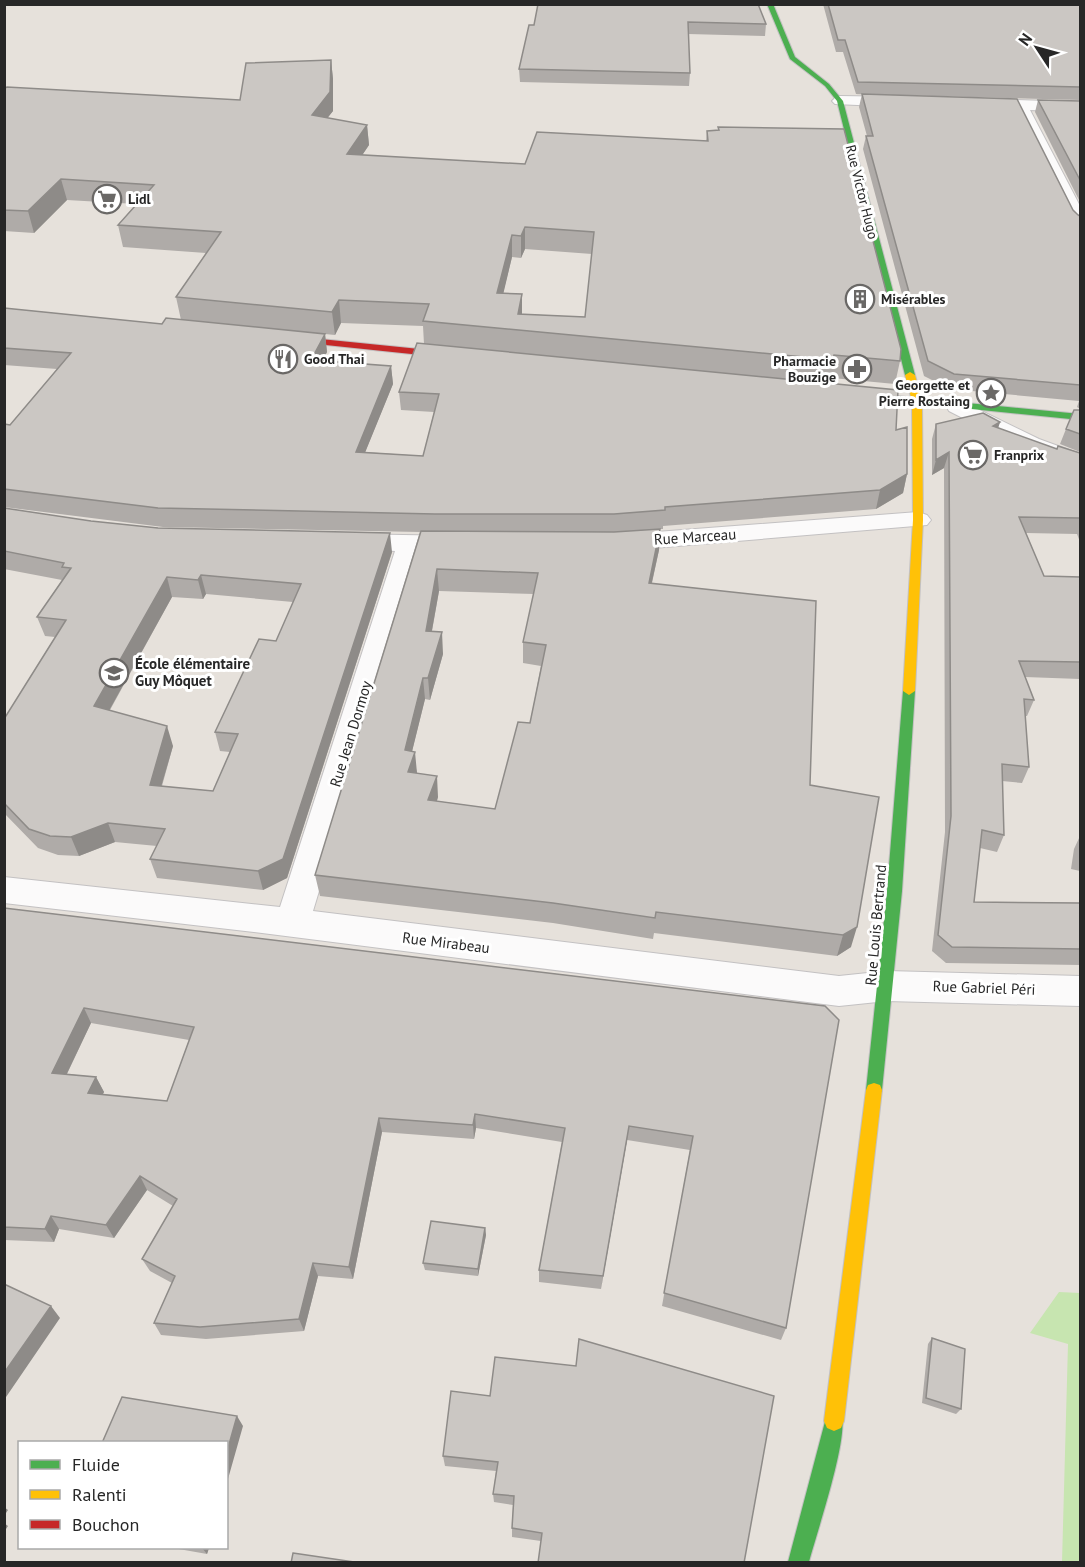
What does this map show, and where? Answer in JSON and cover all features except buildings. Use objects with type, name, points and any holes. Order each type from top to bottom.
[{"type":"main road","name":"Rue Victor Hugo","points":[[770,4],[792,58],[827,85],[840,101],[917,401]]},
{"type":"main road","points":[[266,337],[474,358]]},
{"type":"main road","points":[[886,398],[1080,417]]},
{"type":"main road","name":"Rue Louis Bertrand","points":[[825,1517],[829,1449],[887,986],[902,814],[918,520],[917,401]]},
{"type":"main road","name":"Rue Louis Bertrand","points":[[798,1563],[829,1449]]},
{"type":"street","points":[[840,101],[915,103]]},
{"type":"street","points":[[962,104],[1080,107]]},
{"type":"street","points":[[1020,105],[1080,222]]},
{"type":"street","points":[[957,406],[1032,444],[1080,462]]},
{"type":"street","name":"Rue Marceau","points":[[597,544],[918,520]]},
{"type":"street","points":[[327,541],[482,544]]},
{"type":"street","name":"Rue Jean Dormoy","points":[[291,923],[305,888],[410,543]]},
{"type":"street","name":"Rue Mirabeau","points":[[4,890],[839,991],[887,986]]},
{"type":"street","name":"Rue Gabriel Péri","points":[[887,986],[1080,991]]},
{"type":"green space","points":[[1059,1292],[1080,1293],[1080,1562],[1062,1562],[1068,1344],[1030,1333]]},
{"type":"traffic: fast","points":[[770,4],[792,58],[827,85],[840,101],[910,375]]},
{"type":"traffic: fast","points":[[896,399],[1080,417]]},
{"type":"traffic: fast","points":[[874,1090],[894,891],[909,691]]},
{"type":"traffic: fast","points":[[798,1562],[829,1449],[834,1421]]},
{"type":"traffic: slow","points":[[909,691],[918,520],[917,401],[910,375]]},
{"type":"traffic: slow","points":[[834,1421],[874,1090]]},
{"type":"traffic: jam","points":[[281,338],[459,356]]},
{"type":"place","name":"Lidl","points":[[107,199]]},
{"type":"place","name":"Misérables","points":[[860,299]]},
{"type":"place","name":"Good Thai","points":[[283,359]]},
{"type":"place","name":"Pharmacie Bouzige","points":[[857,369]]},
{"type":"place","name":"Georgette et Pierre Rostaing","points":[[991,393]]},
{"type":"place","name":"Franprix","points":[[973,455]]},
{"type":"place","name":"École élémentaire Guy Môquet","points":[[114,673]]}]
